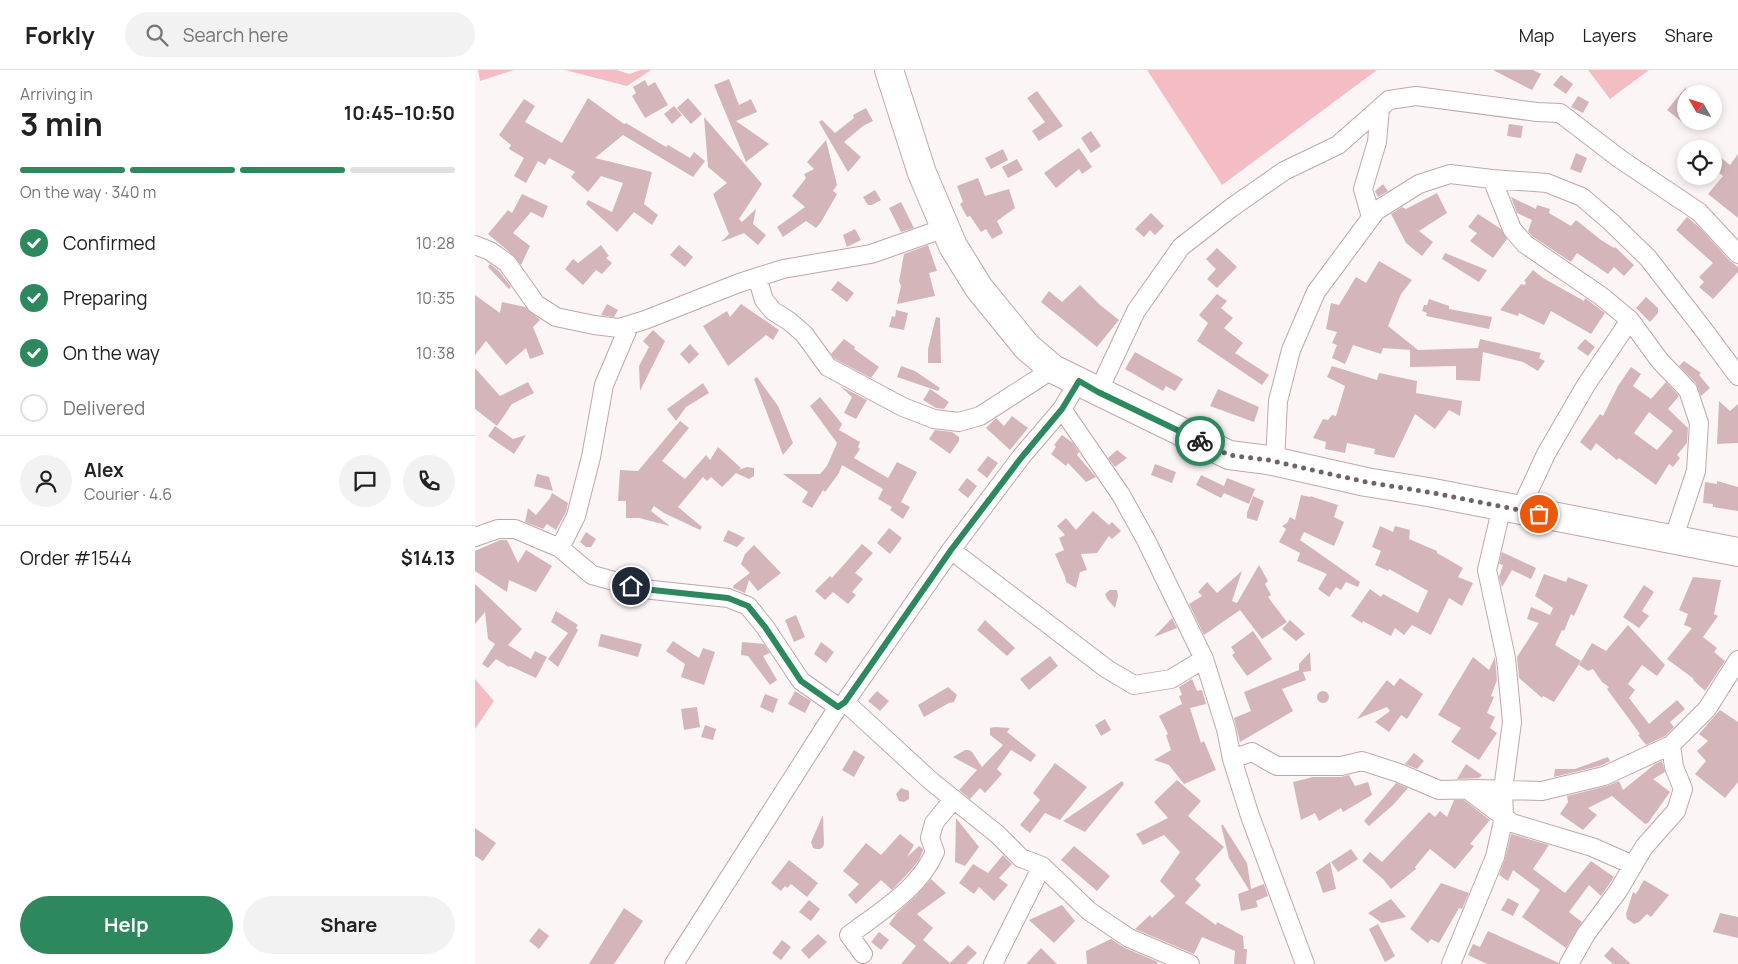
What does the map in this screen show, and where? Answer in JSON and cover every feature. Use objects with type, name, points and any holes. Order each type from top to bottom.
[{"type":"main road","points":[[889,70],[922,173],[953,246],[979,288],[1027,347],[1053,369],[1229,455],[1275,462],[1366,482],[1738,552]]},
{"type":"street","points":[[674,964],[842,704],[951,550],[1021,458],[1062,409],[1089,387],[1136,311],[1181,247],[1231,208],[1285,171],[1338,145],[1389,100],[1417,96],[1537,112],[1560,113],[1621,159],[1699,212],[1738,254]]},
{"type":"street","points":[[1371,217],[1363,189],[1377,142],[1380,108]]},
{"type":"street","points":[[1275,462],[1278,401],[1291,350],[1316,292],[1376,211],[1419,184],[1450,174],[1492,180],[1547,183],[1582,197],[1649,258],[1738,376]]},
{"type":"street","points":[[1492,180],[1512,229],[1525,244],[1601,296],[1630,320],[1660,361],[1688,390],[1699,423],[1696,471],[1673,540]]},
{"type":"street","points":[[475,245],[490,251],[507,263],[535,304],[557,317],[619,328],[629,326],[739,282],[783,269],[871,254],[945,228]]},
{"type":"street","points":[[757,277],[764,300],[773,311],[789,321],[804,334],[828,367],[903,407],[934,418],[959,422],[980,416],[1053,369]]},
{"type":"street","points":[[1451,964],[1495,857],[1504,817],[1503,790],[1512,722],[1506,658],[1487,570],[1511,508],[1546,454],[1586,385],[1630,320]]},
{"type":"street","points":[[560,548],[576,516],[591,457],[604,385],[629,326]]},
{"type":"street","points":[[1062,409],[1121,495],[1146,540],[1204,658],[1227,729],[1232,760],[1250,816],[1305,964]]},
{"type":"street","points":[[475,537],[497,529],[515,528],[560,548],[592,575],[643,589],[728,598],[748,606],[765,627],[801,681],[842,704],[953,800],[997,834],[1021,858],[1042,866],[1089,911],[1129,938],[1190,964]]},
{"type":"street","points":[[951,550],[1107,669],[1134,685],[1171,679],[1204,658]]},
{"type":"street","points":[[1232,760],[1252,752],[1277,766],[1341,766],[1362,761],[1399,773],[1439,790],[1542,791],[1605,776],[1671,745],[1707,709],[1738,660]]},
{"type":"street","points":[[1569,964],[1586,934],[1618,891],[1643,847],[1675,811],[1683,789],[1674,767],[1671,745]]},
{"type":"street","points":[[1468,790],[1512,823],[1592,847],[1633,865]]},
{"type":"street","points":[[863,954],[849,935],[910,888],[930,864],[935,852],[929,838],[934,823],[953,800]]},
{"type":"street","points":[[993,964],[1042,866]]},
{"type":"shaded area","points":[[478,70],[514,70],[480,81]]},
{"type":"shaded area","points":[[565,70],[617,70],[629,74],[641,70],[651,70],[627,86]]},
{"type":"shaded area","points":[[1147,70],[1377,70],[1222,185]]},
{"type":"shaded area","points":[[1588,70],[1649,70],[1610,99]]},
{"type":"shaded area","points":[[475,679],[494,701],[475,729]]},
{"type":"building","points":[[1493,70],[1533,70],[1541,74],[1532,90]]},
{"type":"building","points":[[1561,75],[1573,84],[1566,94],[1553,85]]},
{"type":"building","points":[[729,79],[739,105],[751,99],[757,112],[736,121],[769,144],[746,162],[714,85]]},
{"type":"building","points":[[645,80],[648,86],[655,82],[668,105],[645,118],[632,96],[636,93],[633,87]]},
{"type":"building","points":[[1037,91],[1063,126],[1039,141],[1032,131],[1045,122],[1027,98]]},
{"type":"building","points":[[1578,96],[1589,102],[1583,113],[1571,107]]},
{"type":"building","points":[[588,98],[624,124],[626,123],[666,147],[668,145],[690,158],[694,152],[705,161],[693,177],[623,135],[595,158],[652,172],[644,204],[658,215],[652,225],[634,212],[617,232],[586,204],[588,200],[612,212],[623,183],[601,176],[588,192],[571,177],[575,172],[549,158],[545,165],[538,161],[526,183],[514,176],[524,158],[509,149],[511,145],[499,135],[524,99],[535,106],[525,122],[562,143]]},
{"type":"building","points":[[688,98],[702,114],[691,124],[677,108]]},
{"type":"building","points":[[1677,98],[1677,118],[1667,110]]},
{"type":"building","points":[[674,106],[682,115],[672,124],[664,114]]},
{"type":"building","points":[[866,108],[873,121],[863,126],[844,142],[861,157],[848,172],[819,122],[822,120],[835,133],[854,118],[853,115]]},
{"type":"building","points":[[704,117],[762,184],[739,219],[742,222],[756,209],[753,224],[766,235],[758,245],[744,233],[721,242],[729,234],[713,194],[727,183],[708,167]]},
{"type":"building","points":[[1509,124],[1523,126],[1521,138],[1507,136]]},
{"type":"building","points":[[1091,131],[1101,146],[1091,153],[1081,138]]},
{"type":"building","points":[[826,140],[837,185],[833,191],[837,194],[816,228],[806,221],[783,237],[777,227],[805,207],[792,196],[806,178],[804,174],[814,169],[807,162]]},
{"type":"building","points":[[1079,148],[1092,167],[1082,174],[1079,169],[1056,188],[1044,173]]},
{"type":"building","points":[[1003,149],[1008,160],[991,169],[985,158]]},
{"type":"building","points":[[1576,153],[1587,158],[1581,173],[1570,169]]},
{"type":"building","points":[[1738,154],[1738,218],[1708,194],[1716,185],[1722,185],[1722,158],[1730,165]]},
{"type":"building","points":[[1017,159],[1023,170],[1008,178],[1002,167]]},
{"type":"building","points":[[978,178],[985,196],[1009,189],[1015,208],[997,221],[1003,233],[992,239],[986,229],[981,232],[970,216],[967,217],[960,204],[963,202],[957,186]]},
{"type":"building","points":[[1383,184],[1388,191],[1378,197],[1375,191]]},
{"type":"building","points":[[875,190],[881,200],[868,205],[863,197]]},
{"type":"building","points":[[1437,193],[1447,213],[1419,231],[1433,242],[1422,256],[1406,243],[1391,214],[1402,207],[1406,209]]},
{"type":"building","points":[[522,194],[548,206],[543,218],[531,212],[513,233],[530,246],[521,265],[513,255],[488,234],[508,210],[512,213]]},
{"type":"building","points":[[1511,197],[1536,209],[1537,205],[1550,209],[1549,213],[1571,226],[1576,220],[1601,240],[1615,247],[1634,265],[1624,276],[1614,267],[1608,274],[1577,253],[1571,262],[1532,236],[1528,231],[1532,220],[1517,213]]},
{"type":"building","points":[[901,202],[914,228],[901,232],[889,208]]},
{"type":"building","points":[[1151,213],[1164,226],[1155,235],[1150,230],[1144,237],[1135,229]]},
{"type":"building","points":[[1478,214],[1501,229],[1507,239],[1493,258],[1470,241],[1477,233],[1468,227]]},
{"type":"building","points":[[1687,217],[1738,267],[1738,272],[1713,299],[1699,287],[1704,282],[1699,277],[1713,263],[1676,230]]},
{"type":"building","points":[[855,229],[861,240],[847,247],[843,235]]},
{"type":"building","points":[[601,245],[609,256],[606,258],[612,263],[602,274],[596,270],[583,285],[565,269],[573,259],[578,263]]},
{"type":"building","points":[[679,245],[693,257],[685,267],[670,255]]},
{"type":"building","points":[[928,245],[937,271],[929,273],[935,296],[897,304],[904,254]]},
{"type":"building","points":[[1217,248],[1237,267],[1217,288],[1207,279],[1216,269],[1206,259]]},
{"type":"building","points":[[1445,253],[1487,270],[1479,282],[1442,259]]},
{"type":"building","points":[[1379,261],[1412,280],[1401,294],[1388,326],[1418,350],[1478,348],[1480,339],[1541,353],[1539,358],[1545,361],[1538,371],[1523,362],[1483,352],[1480,381],[1456,380],[1456,366],[1410,367],[1411,350],[1383,348],[1381,354],[1353,345],[1345,364],[1332,358],[1337,345],[1332,343],[1337,332],[1326,329],[1331,303],[1339,305],[1356,277],[1366,283]]},
{"type":"building","points":[[490,264],[499,271],[511,287],[509,289],[488,267]]},
{"type":"building","points":[[1533,270],[1543,278],[1584,301],[1585,298],[1605,313],[1591,334],[1551,311],[1544,325],[1519,313],[1518,316],[1500,310],[1521,284],[1525,285],[1526,282],[1524,281]]},
{"type":"building","points":[[838,281],[854,293],[847,302],[831,290]]},
{"type":"building","points":[[1080,285],[1100,305],[1119,320],[1097,347],[1041,302],[1049,291],[1062,302]]},
{"type":"building","points":[[1217,294],[1227,301],[1221,308],[1233,318],[1224,328],[1243,343],[1235,353],[1269,375],[1262,385],[1197,341],[1208,323],[1199,315]]},
{"type":"building","points":[[475,295],[500,313],[502,302],[525,307],[538,318],[540,320],[533,327],[544,354],[530,359],[526,348],[506,365],[486,341],[475,355]]},
{"type":"building","points":[[1646,297],[1658,308],[1658,313],[1650,322],[1636,308]]},
{"type":"building","points":[[1429,299],[1449,306],[1449,309],[1492,317],[1489,329],[1426,316],[1427,313],[1422,311]]},
{"type":"building","points":[[607,304],[618,310],[614,317],[601,315]]},
{"type":"building","points":[[741,304],[779,330],[773,340],[766,335],[728,366],[703,326],[727,311],[730,317]]},
{"type":"building","points":[[896,310],[908,313],[904,330],[889,327],[892,316],[895,317]]},
{"type":"building","points":[[936,317],[940,318],[941,363],[928,363],[928,349]]},
{"type":"building","points":[[653,330],[665,341],[640,391],[639,366],[649,347],[643,341]]},
{"type":"building","points":[[844,339],[855,347],[854,349],[879,367],[871,378],[835,359],[831,354]]},
{"type":"building","points":[[1585,339],[1595,347],[1588,356],[1577,348]]},
{"type":"building","points":[[690,344],[699,354],[689,364],[680,354]]},
{"type":"building","points":[[1135,352],[1183,379],[1175,391],[1166,386],[1163,391],[1125,369]]},
{"type":"building","points":[[1684,361],[1701,373],[1699,375],[1710,388],[1701,396],[1696,383],[1679,366]]},
{"type":"building","points":[[901,366],[915,371],[940,388],[938,391],[897,377]]},
{"type":"building","points":[[1332,366],[1377,380],[1379,373],[1417,381],[1416,393],[1462,401],[1460,416],[1449,410],[1435,429],[1415,414],[1394,458],[1374,454],[1375,449],[1347,443],[1345,453],[1325,449],[1326,442],[1313,438],[1323,419],[1328,420],[1332,415],[1336,416],[1345,386],[1327,377]]},
{"type":"building","points":[[1631,367],[1641,374],[1633,386],[1651,399],[1666,382],[1679,396],[1668,409],[1688,428],[1687,443],[1677,455],[1680,458],[1673,467],[1669,464],[1656,485],[1619,458],[1617,460],[1596,443],[1591,451],[1580,442],[1600,414],[1603,416],[1618,386]],"holes":[[[1649,412],[1673,431],[1657,450],[1634,433]]]},
{"type":"building","points":[[475,368],[500,396],[528,382],[534,393],[512,404],[497,426],[475,409]]},
{"type":"building","points":[[757,377],[778,406],[793,443],[783,455],[754,379]]},
{"type":"building","points":[[703,383],[709,393],[686,407],[676,421],[667,409]]},
{"type":"building","points":[[840,386],[867,400],[856,419],[844,413],[852,397]]},
{"type":"building","points":[[930,389],[949,402],[944,409],[936,408],[923,400]]},
{"type":"building","points":[[1218,389],[1259,407],[1254,422],[1210,406]]},
{"type":"building","points":[[820,397],[842,424],[839,430],[860,442],[858,447],[860,449],[854,458],[888,478],[897,462],[917,472],[901,502],[910,507],[903,519],[890,510],[892,507],[878,499],[883,489],[842,465],[839,473],[825,492],[823,490],[812,508],[802,502],[808,492],[783,474],[820,474],[827,466],[837,443],[810,406]]},
{"type":"building","points":[[1719,401],[1730,411],[1738,404],[1738,443],[1717,444]]},
{"type":"building","points":[[1012,416],[1028,428],[1010,450],[986,428],[996,418],[1004,426]]},
{"type":"building","points":[[680,421],[689,428],[662,461],[685,479],[706,455],[710,460],[718,447],[741,468],[738,470],[747,467],[754,468],[754,476],[749,479],[736,473],[722,487],[711,477],[707,481],[703,477],[678,507],[702,527],[700,530],[664,513],[654,506],[651,511],[670,526],[639,518],[626,518],[626,501],[618,501],[620,470],[638,471]]},
{"type":"building","points":[[495,426],[513,439],[526,435],[514,454],[488,436]]},
{"type":"building","points":[[935,430],[952,432],[959,437],[959,441],[950,454],[929,439]]},
{"type":"building","points":[[1062,435],[1073,443],[1079,452],[1077,455],[1096,477],[1086,482],[1068,463],[1066,466],[1051,454],[1056,447],[1054,445]]},
{"type":"building","points":[[1117,450],[1127,458],[1115,467],[1108,458]]},
{"type":"building","points":[[988,456],[998,463],[987,478],[977,470]]},
{"type":"building","points":[[1155,464],[1176,472],[1172,483],[1151,475]]},
{"type":"building","points":[[537,474],[549,477],[553,491],[534,486]]},
{"type":"building","points":[[1201,475],[1224,486],[1227,478],[1255,489],[1249,504],[1224,493],[1221,498],[1196,485]]},
{"type":"building","points":[[967,478],[977,486],[968,498],[958,490]]},
{"type":"building","points":[[1717,481],[1738,487],[1738,511],[1713,507],[1713,504],[1703,503],[1705,482],[1717,484]]},
{"type":"building","points":[[552,493],[568,503],[566,512],[556,530],[547,524],[543,529],[525,522],[528,508],[536,515]]},
{"type":"building","points":[[1301,495],[1338,505],[1334,517],[1344,522],[1334,546],[1304,532],[1300,540],[1360,582],[1358,587],[1346,582],[1341,590],[1336,587],[1329,597],[1318,589],[1327,574],[1297,561],[1300,553],[1279,542],[1286,529],[1282,526],[1287,523],[1290,517],[1295,520]]},
{"type":"building","points":[[1253,496],[1264,501],[1257,521],[1247,518]]},
{"type":"building","points":[[1093,511],[1109,525],[1112,522],[1121,531],[1112,539],[1109,536],[1097,553],[1081,554],[1087,570],[1080,572],[1076,588],[1066,582],[1055,554],[1064,550],[1059,538],[1065,535],[1057,526],[1066,518],[1076,530]]},
{"type":"building","points":[[1380,526],[1393,532],[1395,526],[1410,530],[1409,539],[1437,551],[1437,553],[1463,568],[1458,577],[1473,583],[1462,606],[1449,598],[1431,635],[1412,625],[1404,635],[1395,628],[1391,636],[1351,616],[1370,589],[1381,597],[1383,594],[1418,613],[1428,591],[1389,569],[1388,571],[1375,565],[1381,551],[1372,547]]},
{"type":"building","points":[[889,528],[902,538],[890,554],[877,543]]},
{"type":"building","points":[[728,530],[745,538],[737,547],[723,541]]},
{"type":"building","points":[[586,532],[596,539],[591,547],[586,547],[580,542]]},
{"type":"building","points":[[500,540],[507,540],[518,563],[526,550],[552,566],[536,592],[509,580],[507,592],[475,571],[475,551]]},
{"type":"building","points":[[862,544],[873,553],[855,573],[863,579],[852,592],[856,595],[848,604],[833,592],[825,600],[815,591],[830,576],[832,578]]},
{"type":"building","points":[[754,545],[781,573],[758,591],[749,580],[745,593],[733,588],[734,585],[750,573],[741,564],[745,554]]},
{"type":"building","points":[[1502,552],[1536,568],[1531,579],[1512,570],[1502,587],[1499,577],[1503,565],[1499,564]]},
{"type":"building","points":[[1259,565],[1268,581],[1265,584],[1271,595],[1268,597],[1287,622],[1262,639],[1240,610],[1204,635],[1189,604],[1202,596],[1198,592],[1207,582],[1217,593],[1242,571],[1232,601],[1237,603]]},
{"type":"building","points":[[1544,574],[1566,582],[1568,577],[1588,585],[1574,616],[1571,614],[1564,631],[1562,630],[1555,645],[1581,661],[1554,702],[1543,696],[1542,698],[1519,678],[1517,657],[1539,623],[1527,619],[1531,607],[1550,615],[1553,608],[1535,596]]},
{"type":"building","points":[[1693,577],[1721,580],[1714,614],[1718,616],[1703,637],[1717,648],[1714,652],[1725,661],[1705,691],[1694,679],[1667,659],[1692,628],[1684,625],[1688,614],[1679,610]]},
{"type":"building","points":[[475,584],[522,629],[508,645],[531,659],[535,651],[547,657],[536,678],[509,667],[496,659],[488,668],[482,664],[495,644],[488,639],[485,612],[475,624]]},
{"type":"building","points":[[1644,585],[1654,592],[1642,611],[1649,616],[1639,628],[1623,617]]},
{"type":"building","points":[[1110,590],[1117,590],[1118,596],[1115,608],[1105,594]]},
{"type":"building","points":[[556,611],[578,625],[576,628],[578,630],[558,667],[548,659],[568,633],[551,622]]},
{"type":"building","points":[[796,615],[805,637],[794,642],[785,620]]},
{"type":"building","points":[[1172,618],[1177,628],[1154,637]]},
{"type":"building","points":[[985,620],[1015,648],[1007,656],[977,630]]},
{"type":"building","points":[[1290,620],[1305,634],[1296,641],[1282,629]]},
{"type":"building","points":[[1628,625],[1665,665],[1657,676],[1642,665],[1628,684],[1635,690],[1629,698],[1649,724],[1677,700],[1685,709],[1670,722],[1674,727],[1665,736],[1646,745],[1607,689],[1609,687],[1602,682],[1593,669],[1588,671],[1579,665],[1592,643],[1606,651]]},
{"type":"building","points":[[1253,631],[1272,659],[1247,676],[1232,655],[1235,653],[1231,647]]},
{"type":"building","points":[[601,634],[642,644],[638,657],[598,646]]},
{"type":"building","points":[[673,641],[699,658],[703,648],[715,652],[704,685],[681,677],[685,664],[666,651]]},
{"type":"building","points":[[742,642],[764,644],[770,653],[763,656],[777,680],[770,685],[748,656],[741,655]]},
{"type":"building","points":[[821,642],[834,652],[826,663],[814,654]]},
{"type":"building","points":[[1310,652],[1311,671],[1303,672],[1306,680],[1282,689],[1293,711],[1240,742],[1234,718],[1251,711],[1244,692],[1299,670],[1299,664]]},
{"type":"building","points":[[1050,656],[1058,666],[1029,690],[1020,679]]},
{"type":"building","points":[[1473,657],[1489,670],[1495,657],[1497,680],[1491,696],[1494,697],[1487,713],[1495,717],[1490,728],[1497,733],[1479,760],[1451,742],[1461,728],[1438,715]]},
{"type":"building","points":[[1400,678],[1423,694],[1407,719],[1401,715],[1389,732],[1375,722],[1390,711],[1387,707],[1357,719],[1387,680],[1394,686]]},
{"type":"building","points":[[1192,679],[1197,691],[1202,690],[1206,704],[1190,708],[1201,743],[1204,741],[1216,770],[1184,784],[1169,765],[1154,760],[1171,750],[1166,735],[1168,734],[1159,716],[1182,704],[1179,696],[1182,695],[1179,687]]},
{"type":"building","points":[[948,687],[957,695],[954,702],[924,717],[918,705]]},
{"type":"building","points":[[795,691],[811,701],[805,713],[788,704]]},
{"type":"building","points":[[877,691],[889,701],[880,711],[868,701]]},
{"type":"building","points":[[1321,691],[1325,691],[1329,697],[1325,703],[1321,703],[1317,699],[1317,695]]},
{"type":"building","points":[[765,694],[778,699],[773,713],[760,707]]},
{"type":"building","points":[[697,707],[700,727],[684,730],[681,709]]},
{"type":"building","points":[[1720,710],[1738,722],[1738,782],[1725,798],[1695,774],[1706,761],[1697,751],[1708,741],[1699,734]]},
{"type":"building","points":[[1105,719],[1111,730],[1101,736],[1095,725]]},
{"type":"building","points":[[705,725],[716,729],[713,740],[701,737]]},
{"type":"building","points":[[990,728],[1010,728],[1007,732],[1036,755],[1031,762],[1011,750],[997,769],[1002,774],[985,793],[980,788],[970,799],[959,790],[977,770],[953,757],[965,750],[969,750],[982,767],[1003,745],[990,735]]},
{"type":"building","points":[[854,750],[865,757],[854,777],[842,770]]},
{"type":"building","points":[[1414,753],[1424,761],[1417,769],[1405,764]]},
{"type":"building","points":[[1608,757],[1610,761],[1600,766],[1554,777],[1555,769],[1575,769]]},
{"type":"building","points":[[1662,761],[1665,772],[1653,779],[1670,792],[1648,823],[1645,824],[1612,796],[1588,808],[1597,815],[1583,830],[1560,814],[1568,802],[1567,796],[1619,781],[1623,790],[1655,764]]},
{"type":"building","points":[[1055,763],[1087,787],[1060,820],[1045,813],[1030,833],[1020,825],[1040,800],[1033,793]]},
{"type":"building","points":[[1466,764],[1482,775],[1479,778],[1457,779]]},
{"type":"building","points":[[1349,775],[1355,786],[1368,782],[1372,795],[1343,812],[1341,808],[1319,821],[1315,813],[1301,820],[1293,782],[1313,777],[1341,777]]},
{"type":"building","points":[[1177,780],[1201,801],[1188,816],[1224,847],[1195,879],[1201,885],[1185,903],[1216,925],[1217,922],[1243,936],[1244,949],[1247,949],[1246,964],[1234,964],[1235,951],[1202,937],[1194,954],[1135,929],[1150,915],[1152,918],[1175,896],[1160,881],[1180,852],[1164,835],[1143,845],[1136,834],[1168,818],[1154,802]]},
{"type":"building","points":[[1122,781],[1124,784],[1085,832],[1063,821]]},
{"type":"building","points":[[1396,783],[1408,788],[1393,805],[1369,826],[1364,821]]},
{"type":"building","points":[[901,788],[909,791],[909,799],[904,802],[899,801],[896,794]]},
{"type":"building","points":[[1454,800],[1464,800],[1490,820],[1470,844],[1474,846],[1455,869],[1430,849],[1415,867],[1416,869],[1391,889],[1383,879],[1362,861],[1370,852],[1382,862],[1429,812],[1435,817],[1440,811],[1447,817]]},
{"type":"building","points":[[823,815],[824,844],[820,849],[816,849],[813,848],[811,842]]},
{"type":"building","points":[[956,818],[979,847],[965,866],[955,862]]},
{"type":"building","points":[[1221,825],[1223,825],[1247,863],[1251,889],[1264,884],[1268,896],[1256,901],[1258,907],[1241,911],[1238,894],[1249,890],[1229,858]]},
{"type":"building","points":[[475,828],[496,843],[483,861],[475,856]]},
{"type":"building","points":[[900,834],[914,845],[907,857],[919,846],[923,849],[919,860],[892,890],[881,880],[856,904],[848,895],[859,884],[843,871],[866,843],[881,855]]},
{"type":"building","points":[[1511,834],[1549,845],[1533,869],[1565,893],[1591,861],[1614,877],[1601,896],[1589,885],[1569,912],[1582,922],[1566,948],[1522,917],[1540,890],[1513,870],[1508,881],[1499,875]]},
{"type":"building","points":[[1074,846],[1110,876],[1097,891],[1061,860]]},
{"type":"building","points":[[1351,849],[1358,859],[1338,872],[1331,862]]},
{"type":"building","points":[[1003,855],[1012,864],[999,878],[1008,885],[994,901],[979,887],[974,894],[959,883],[973,864],[988,873]]},
{"type":"building","points":[[789,860],[818,883],[807,897],[791,884],[787,888],[785,886],[781,891],[771,883]]},
{"type":"building","points":[[1330,862],[1336,889],[1323,893],[1316,872]]},
{"type":"building","points":[[931,879],[946,893],[917,914],[933,928],[923,940],[950,963],[968,945],[977,953],[966,964],[901,964],[916,946],[889,924],[897,913]]},
{"type":"building","points":[[1644,880],[1669,895],[1651,917],[1647,914],[1634,924],[1627,919],[1626,914],[1633,892],[1636,894]]},
{"type":"building","points":[[1441,883],[1469,893],[1462,909],[1459,908],[1439,943],[1431,939],[1428,943],[1410,929]]},
{"type":"building","points":[[1508,898],[1519,904],[1513,916],[1501,910]]},
{"type":"building","points":[[1391,899],[1406,917],[1382,923],[1368,913]]},
{"type":"building","points":[[809,900],[820,909],[811,921],[799,912]]},
{"type":"building","points":[[1062,905],[1075,921],[1054,943],[1029,920]]},
{"type":"building","points":[[624,908],[643,921],[614,964],[589,964]]},
{"type":"building","points":[[1720,913],[1738,917],[1738,938],[1713,932]]},
{"type":"building","points":[[1378,924],[1395,956],[1385,962],[1369,929]]},
{"type":"building","points":[[539,928],[549,936],[539,949],[529,941]]},
{"type":"building","points":[[1488,931],[1559,963],[1487,964],[1468,955],[1473,944],[1480,947]]},
{"type":"building","points":[[879,932],[889,940],[881,950],[871,942]]},
{"type":"building","points":[[818,934],[827,942],[809,959],[801,950]]},
{"type":"building","points":[[1111,939],[1125,948],[1158,962],[1156,964],[1087,964],[1086,951]]},
{"type":"building","points":[[782,940],[791,947],[781,960],[772,953]]},
{"type":"building","points":[[1612,947],[1631,964],[1613,964],[1604,956]]},
{"type":"building","points":[[1041,948],[1057,964],[1026,964]]},
{"type":"way so far","points":[[1200,441],[1229,455],[1268,460],[1366,482],[1539,514]]},
{"type":"route","points":[[631,586],[643,589],[728,598],[748,606],[765,627],[801,681],[838,707],[845,702],[951,550],[1021,458],[1062,409],[1079,381],[1200,441]]}]
